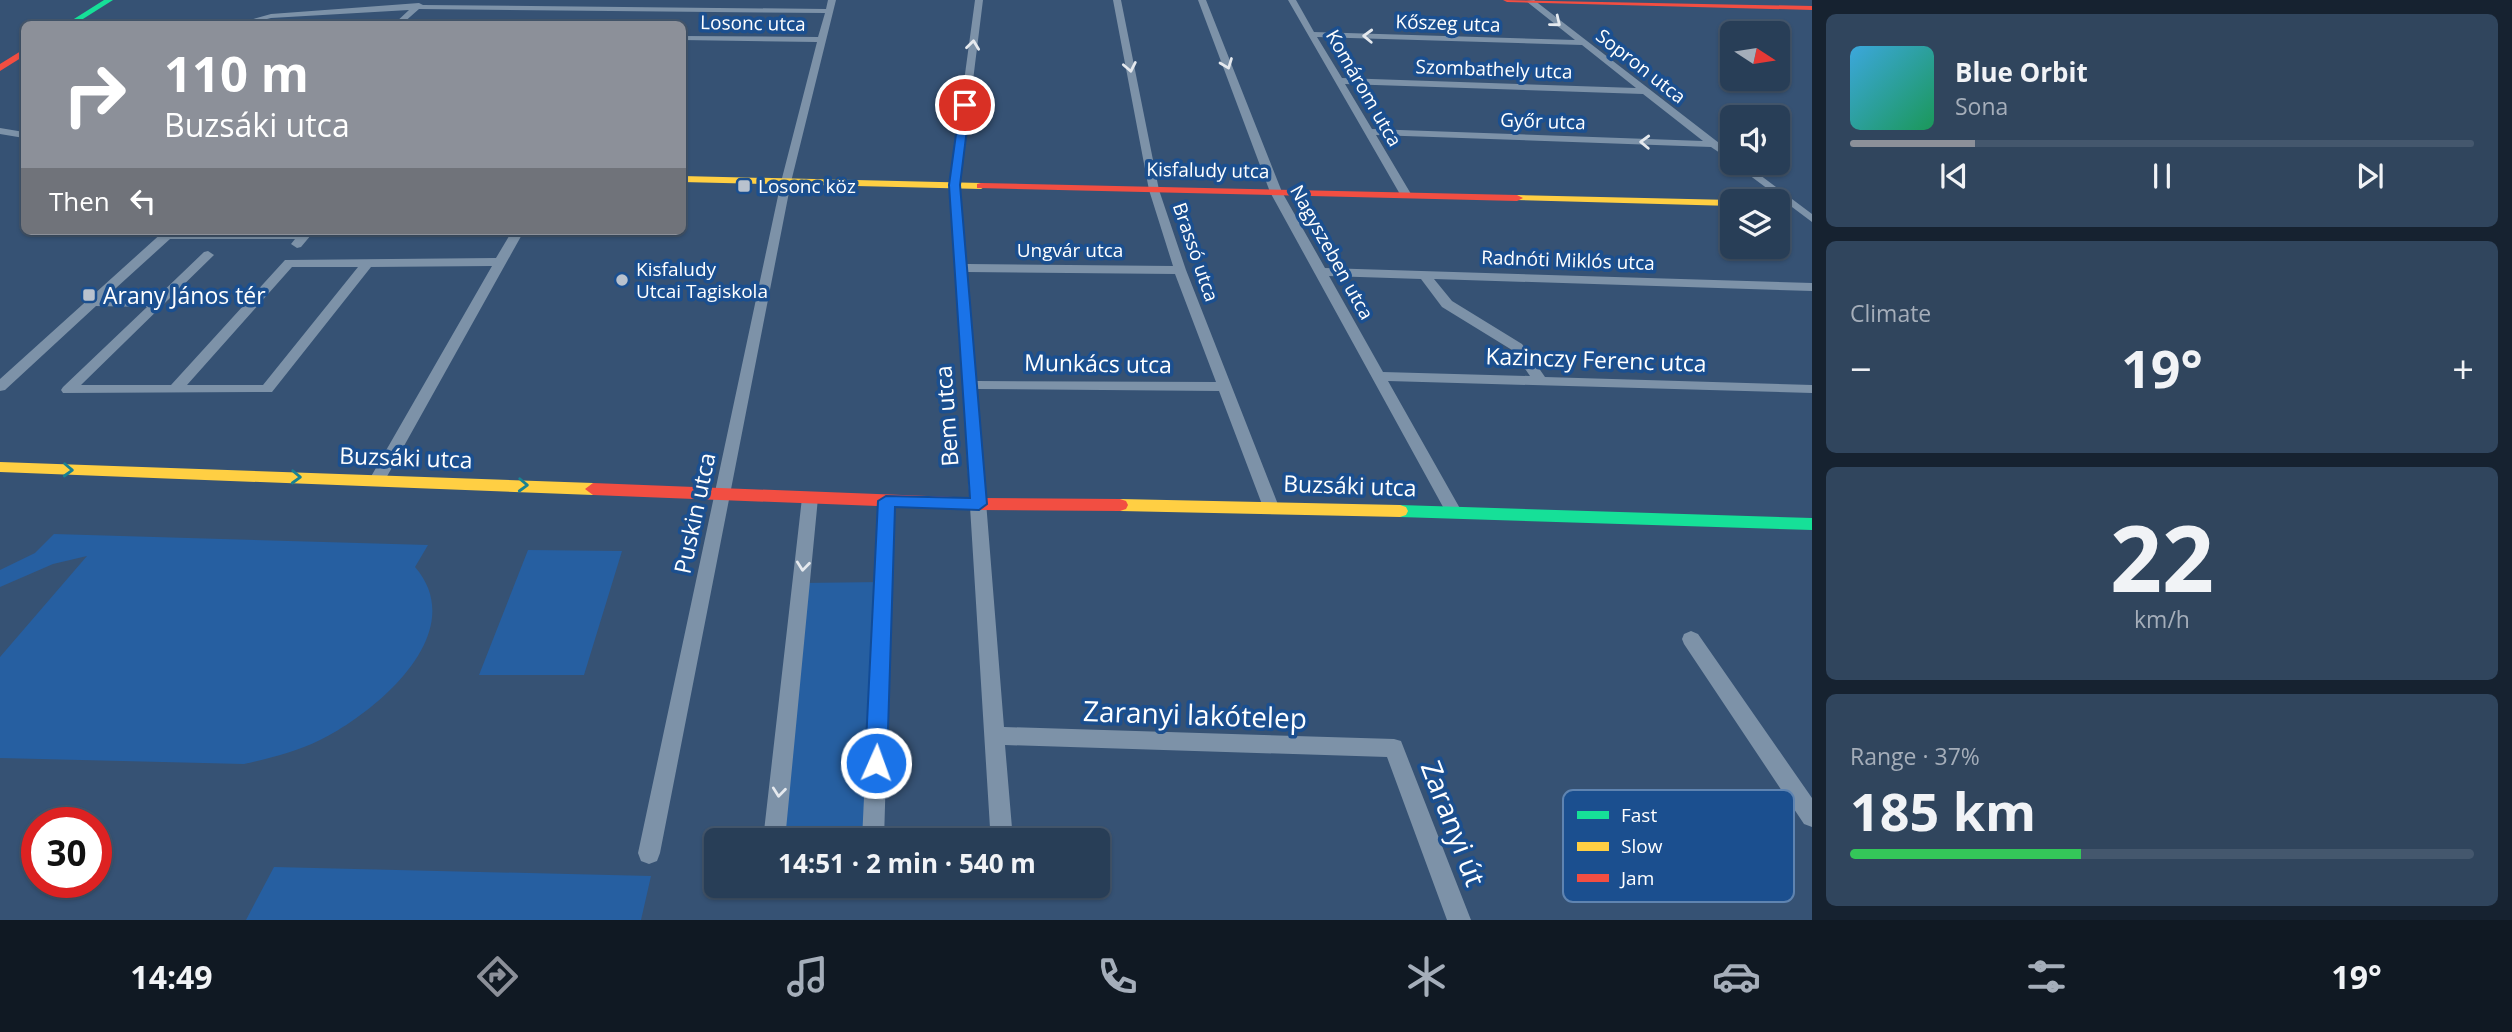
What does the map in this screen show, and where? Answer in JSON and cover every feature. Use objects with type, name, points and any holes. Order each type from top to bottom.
[{"type":"street","points":[[75,21],[109,0]]},
{"type":"street","points":[[401,21],[425,0]]},
{"type":"street","points":[[603,16],[615,0]]},
{"type":"street","name":"Puskin utca","points":[[649,853],[786,182],[832,0]]},
{"type":"street","name":"Bem utca","points":[[979,0],[955,185],[1001,828]]},
{"type":"street","name":"Brassó utca","points":[[1117,0],[1154,190],[1180,270],[1271,507]]},
{"type":"street","name":"Nagyszeben utca","points":[[1202,0],[1276,192],[1454,512]]},
{"type":"street","name":"Komárom utca","points":[[1292,0],[1405,194]]},
{"type":"street","points":[[1507,0],[1669,2],[1812,8]]},
{"type":"street","name":"Sopron utca","points":[[1530,1],[1720,149]]},
{"type":"street","points":[[469,21],[485,4]]},
{"type":"street","points":[[251,21],[271,16],[485,4],[829,11]]},
{"type":"street","name":"Kőszeg utca","points":[[1313,34],[1583,43]]},
{"type":"street","name":"Losonc utca","points":[[686,38],[823,40]]},
{"type":"street","points":[[0,68],[21,54]]},
{"type":"street","name":"Szombathely utca","points":[[1341,81],[1646,91]]},
{"type":"street","points":[[0,131],[21,133]]},
{"type":"street","name":"Győr utca","points":[[1370,132],[1714,144]]},
{"type":"street","points":[[1754,175],[1812,219]]},
{"type":"street","name":"Kisfaludy utca","points":[[686,179],[1720,203]]},
{"type":"street","points":[[1790,205],[1812,205]]},
{"type":"street","points":[[0,387],[6,375],[93,302],[166,235]]},
{"type":"street","points":[[298,244],[305,235]]},
{"type":"street","points":[[377,480],[516,235]]},
{"type":"street","points":[[208,255],[68,390],[267,389],[367,263]]},
{"type":"street","points":[[175,390],[289,263],[500,262]]},
{"type":"street","name":"Ungvár utca","points":[[960,268],[1180,270]]},
{"type":"street","name":"Radnóti Miklós utca","points":[[1322,272],[1812,287]]},
{"type":"street","points":[[1424,274],[1447,304],[1517,347],[1539,379]]},
{"type":"street","points":[[93,302],[157,303]]},
{"type":"street","name":"Kazinczy Ferenc utca","points":[[1379,376],[1812,389]]},
{"type":"street","name":"Munkács utca","points":[[970,385],[1225,387]]},
{"type":"street","name":"Buzsáki utca","points":[[0,467],[979,504],[1271,507],[1812,524]]},
{"type":"street","points":[[775,828],[810,498]]},
{"type":"street","points":[[873,828],[886,501]]},
{"type":"street","points":[[1691,639],[1794,790]]},
{"type":"street","name":"Zaranyi lakótelep","points":[[995,736],[1394,748]]},
{"type":"street","name":"Zaranyi út","points":[[1394,748],[1459,920]]},
{"type":"street","points":[[1794,791],[1812,817]]},
{"type":"shaded area","points":[[54,534],[428,545],[415,567],[430,592],[432,618],[424,644],[410,668],[389,691],[342,728],[292,751],[244,764],[0,758],[0,657],[87,556],[53,564],[0,587],[0,570],[35,553]]},
{"type":"shaded area","points":[[528,550],[622,551],[584,675],[479,675]]},
{"type":"shaded area","points":[[883,582],[873,828],[774,828],[801,583]]},
{"type":"shaded area","points":[[274,867],[651,876],[641,920],[246,920]]},
{"type":"traffic: fast","points":[[75,21],[109,0]]},
{"type":"traffic: fast","points":[[1400,511],[1812,524]]},
{"type":"traffic: slow","points":[[686,179],[981,186]]},
{"type":"traffic: slow","points":[[1517,198],[1720,203]]},
{"type":"traffic: slow","points":[[0,467],[593,489]]},
{"type":"traffic: slow","points":[[1120,505],[1400,511]]},
{"type":"traffic: jam","points":[[1507,0],[1812,8]]},
{"type":"traffic: jam","points":[[0,68],[21,55]]},
{"type":"traffic: jam","points":[[981,186],[1517,198]]},
{"type":"traffic: jam","points":[[593,489],[979,504],[1120,505]]},
{"type":"place","name":"Losonc köz","points":[[744,186]]},
{"type":"place","name":"Kisfaludy Utcai Tagiskola","points":[[622,280]]},
{"type":"place","name":"Arany János tér","points":[[89,295]]},
{"type":"route","points":[[876,763],[886,501],[979,504],[955,185],[965,105]]}]
